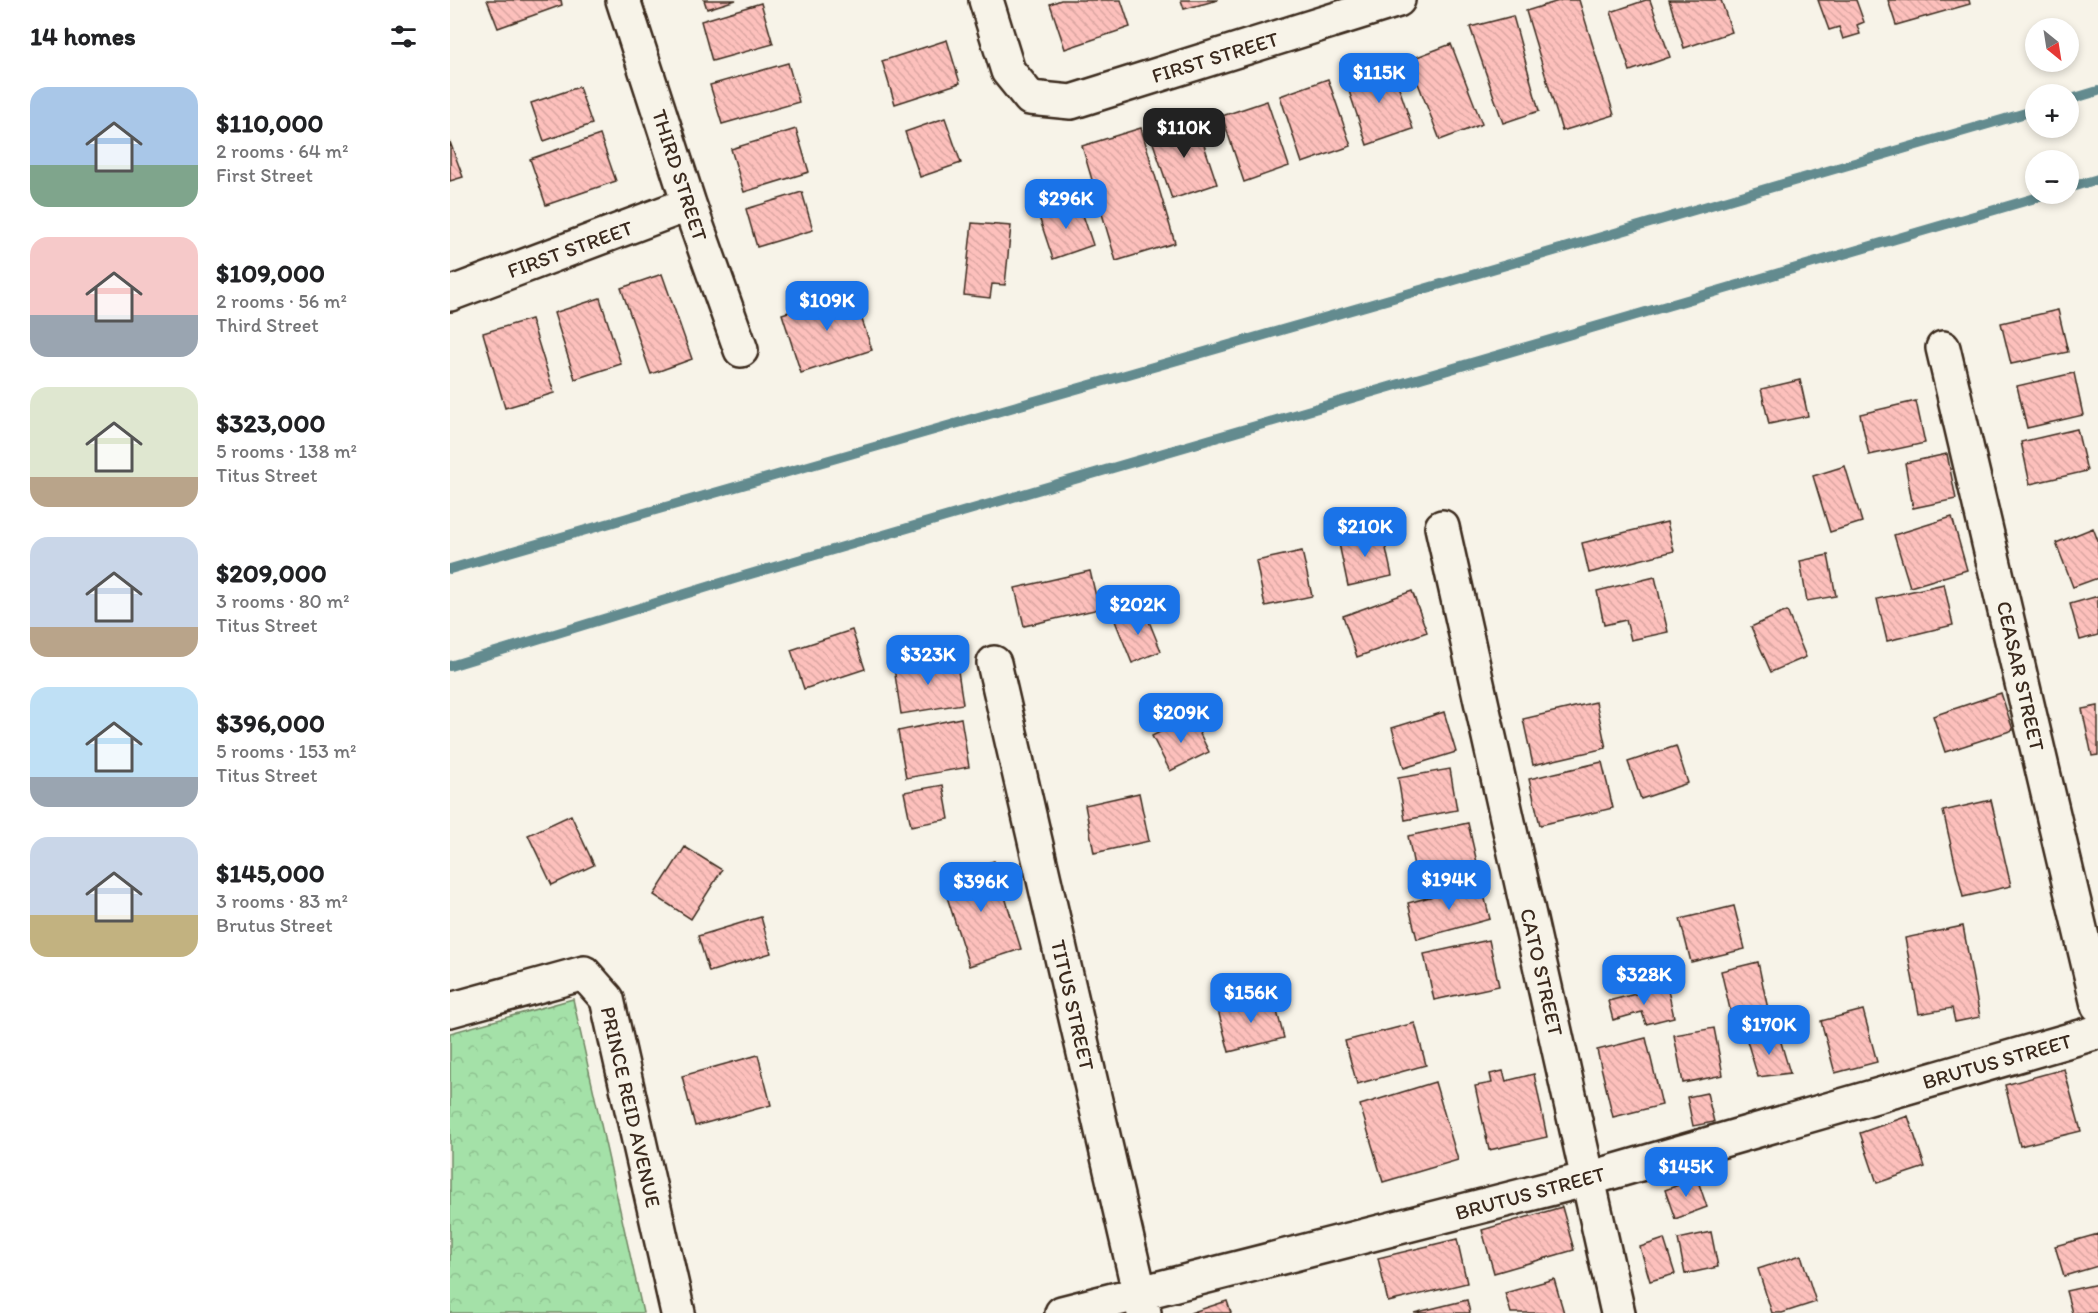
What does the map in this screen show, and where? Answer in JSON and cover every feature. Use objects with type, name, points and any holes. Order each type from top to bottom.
[{"type":"street","name":"THIRD STREET","points":[[623,0],[689,204],[741,350]]},
{"type":"street","name":"FIRST STREET","points":[[986,0],[1008,71],[1030,98],[1071,102],[1398,0]]},
{"type":"street","name":"FIRST STREET","points":[[450,294],[689,204]]},
{"type":"street","name":"CEASAR STREET","points":[[1943,348],[2098,1005]]},
{"type":"street","name":"CATO STREET","points":[[1442,526],[1618,1313]]},
{"type":"street","name":"TITUS STREET","points":[[994,663],[1142,1303]]},
{"type":"street","name":"PRINCE REID AVENUE","points":[[450,1010],[584,973],[607,999],[678,1313]]},
{"type":"street","name":"BRUTUS STREET","points":[[1062,1313],[1142,1303],[1588,1179],[2098,1032]]},
{"type":"green space","points":[[573,999],[643,1313],[450,1313],[450,1033]]},
{"type":"building","points":[[487,0],[561,0],[562,5],[498,28]]},
{"type":"building","points":[[704,0],[736,0],[707,9]]},
{"type":"building","points":[[1061,0],[1121,0],[1130,27],[1065,49],[1050,4]]},
{"type":"building","points":[[1181,0],[1218,0],[1184,9]]},
{"type":"building","points":[[1562,0],[1579,0],[1614,115],[1562,131],[1526,11]]},
{"type":"building","points":[[1650,0],[1670,57],[1630,71],[1611,12]]},
{"type":"building","points":[[1669,0],[1721,0],[1732,32],[1684,48]]},
{"type":"building","points":[[1818,0],[1856,0],[1864,22],[1857,25],[1860,34],[1843,39],[1839,27],[1829,30]]},
{"type":"building","points":[[1888,0],[1969,0],[1970,4],[1896,25]]},
{"type":"building","points":[[761,3],[773,44],[712,61],[701,21]]},
{"type":"building","points":[[1513,16],[1539,111],[1503,123],[1470,27]]},
{"type":"building","points":[[947,40],[960,83],[895,104],[882,61]]},
{"type":"building","points":[[1451,44],[1482,124],[1440,140],[1409,60]]},
{"type":"building","points":[[788,63],[799,102],[722,124],[710,85]]},
{"type":"building","points":[[1391,64],[1413,129],[1367,145],[1345,79]]},
{"type":"building","points":[[1328,79],[1351,146],[1302,163],[1280,96]]},
{"type":"building","points":[[579,87],[592,124],[544,141],[531,103]]},
{"type":"building","points":[[1267,101],[1289,166],[1244,182],[1222,116]]},
{"type":"building","points":[[945,118],[961,163],[920,177],[905,132]]},
{"type":"building","points":[[1195,118],[1217,184],[1172,199],[1150,134]]},
{"type":"building","points":[[1141,128],[1175,243],[1116,261],[1082,146]]},
{"type":"building","points":[[796,129],[809,172],[744,192],[731,149]]},
{"type":"building","points":[[600,135],[616,181],[546,205],[530,159]]},
{"type":"building","points":[[450,142],[463,177],[450,181]]},
{"type":"building","points":[[802,192],[813,230],[757,247],[746,209]]},
{"type":"building","points":[[1078,200],[1093,245],[1053,259],[1038,214]]},
{"type":"building","points":[[972,223],[1011,226],[1005,285],[992,284],[990,298],[964,295]]},
{"type":"building","points":[[662,274],[692,359],[651,374],[621,288]]},
{"type":"building","points":[[853,292],[872,350],[801,373],[782,314]]},
{"type":"building","points":[[600,298],[621,364],[575,379],[554,313]]},
{"type":"building","points":[[2058,310],[2068,352],[2011,364],[2001,323]]},
{"type":"building","points":[[531,319],[554,393],[505,408],[483,333]]},
{"type":"building","points":[[2074,373],[2083,415],[2027,428],[2017,386]]},
{"type":"building","points":[[1800,380],[1808,416],[1769,424],[1761,389]]},
{"type":"building","points":[[1916,401],[1925,443],[1869,455],[1860,414]]},
{"type":"building","points":[[2077,429],[2087,471],[2030,484],[2021,442]]},
{"type":"building","points":[[1947,454],[1956,499],[1913,508],[1905,463]]},
{"type":"building","points":[[1845,466],[1862,522],[1830,532],[1813,476]]},
{"type":"building","points":[[1952,517],[1967,570],[1910,587],[1894,535]]},
{"type":"building","points":[[1667,522],[1674,551],[1589,573],[1582,543]]},
{"type":"building","points":[[2093,528],[2098,541],[2098,578],[2073,587],[2056,543]]},
{"type":"building","points":[[1382,530],[1392,576],[1348,586],[1338,539]]},
{"type":"building","points":[[1302,551],[1312,596],[1265,606],[1256,561]]},
{"type":"building","points":[[1828,555],[1836,596],[1807,601],[1800,561]]},
{"type":"building","points":[[1090,571],[1099,609],[1024,626],[1015,588]]},
{"type":"building","points":[[1655,577],[1668,632],[1631,640],[1626,620],[1604,625],[1597,591]]},
{"type":"building","points":[[1944,584],[1953,625],[1887,641],[1877,599]]},
{"type":"building","points":[[1412,591],[1427,632],[1357,657],[1343,616]]},
{"type":"building","points":[[2098,596],[2098,635],[2080,640],[2070,604]]},
{"type":"building","points":[[1144,609],[1161,651],[1132,663],[1115,621]]},
{"type":"building","points":[[1787,611],[1806,657],[1771,672],[1751,627]]},
{"type":"building","points":[[852,630],[865,669],[804,689],[791,650]]},
{"type":"building","points":[[956,658],[963,704],[901,714],[894,668]]},
{"type":"building","points":[[2001,693],[2013,730],[1945,752],[1933,716]]},
{"type":"building","points":[[1596,702],[1606,748],[1533,765],[1523,719]]},
{"type":"building","points":[[2098,706],[2098,755],[2092,756],[2082,709]]},
{"type":"building","points":[[1444,712],[1456,752],[1404,768],[1392,728]]},
{"type":"building","points":[[1191,716],[1209,752],[1170,771],[1152,736]]},
{"type":"building","points":[[961,718],[969,767],[906,778],[898,731]]},
{"type":"building","points":[[1676,746],[1688,783],[1641,799],[1628,762]]},
{"type":"building","points":[[1602,762],[1613,808],[1540,825],[1529,779]]},
{"type":"building","points":[[1450,769],[1457,810],[1405,820],[1398,778]]},
{"type":"building","points":[[943,785],[949,819],[911,826],[904,792]]},
{"type":"building","points":[[1139,793],[1149,841],[1094,853],[1085,805]]},
{"type":"building","points":[[1991,800],[2011,886],[1963,897],[1943,811]]},
{"type":"building","points":[[571,815],[594,865],[552,885],[528,835]]},
{"type":"building","points":[[1468,823],[1478,867],[1417,881],[1408,836]]},
{"type":"building","points":[[685,847],[722,870],[691,919],[654,895]]},
{"type":"building","points":[[994,861],[1021,949],[969,966],[941,878]]},
{"type":"building","points":[[1481,883],[1490,919],[1417,939],[1408,903]]},
{"type":"building","points":[[1734,906],[1745,949],[1691,962],[1680,919]]},
{"type":"building","points":[[761,917],[771,953],[709,972],[698,936]]},
{"type":"building","points":[[1963,926],[1980,1017],[1955,1022],[1952,1008],[1919,1014],[1905,938]]},
{"type":"building","points":[[1489,940],[1499,986],[1434,1000],[1424,954]]},
{"type":"building","points":[[1758,962],[1769,1014],[1733,1022],[1721,971]]},
{"type":"building","points":[[1667,986],[1674,1017],[1646,1024],[1642,1012],[1613,1020],[1608,1001]]},
{"type":"building","points":[[1273,996],[1284,1038],[1229,1052],[1218,1010]]},
{"type":"building","points":[[1863,1010],[1877,1062],[1835,1073],[1821,1021]]},
{"type":"building","points":[[1415,1023],[1426,1065],[1357,1084],[1345,1041]]},
{"type":"building","points":[[1714,1028],[1723,1075],[1683,1083],[1674,1035]]},
{"type":"building","points":[[1778,1032],[1790,1073],[1758,1077],[1747,1041]]},
{"type":"building","points":[[1646,1038],[1662,1105],[1613,1117],[1597,1050]]},
{"type":"building","points":[[758,1055],[771,1105],[695,1126],[682,1076]]},
{"type":"building","points":[[2064,1069],[2081,1131],[2020,1146],[2005,1085]]},
{"type":"building","points":[[1503,1071],[1506,1081],[1534,1074],[1547,1137],[1489,1150],[1475,1086],[1492,1083],[1490,1074]]},
{"type":"building","points":[[1435,1082],[1458,1160],[1383,1182],[1360,1105]]},
{"type":"building","points":[[1707,1093],[1714,1122],[1693,1126],[1687,1097]]},
{"type":"building","points":[[1908,1116],[1925,1167],[1877,1183],[1860,1133]]},
{"type":"building","points":[[1697,1178],[1707,1207],[1675,1219],[1665,1190]]},
{"type":"building","points":[[1562,1207],[1574,1250],[1494,1273],[1482,1230]]},
{"type":"building","points":[[1711,1232],[1718,1267],[1685,1274],[1678,1239]]},
{"type":"building","points":[[2098,1234],[2098,1266],[2064,1276],[2055,1246]]},
{"type":"building","points":[[1457,1239],[1467,1283],[1388,1302],[1378,1258]]},
{"type":"building","points":[[1664,1239],[1675,1274],[1650,1281],[1640,1247]]},
{"type":"building","points":[[1801,1255],[1816,1302],[1782,1313],[1772,1313],[1758,1269]]},
{"type":"building","points":[[1554,1279],[1564,1313],[1511,1313],[1505,1293]]},
{"type":"building","points":[[2098,1284],[2098,1313],[2072,1313],[2066,1291]]},
{"type":"building","points":[[1467,1300],[1470,1313],[1414,1313]]},
{"type":"building","points":[[1227,1301],[1231,1313],[1190,1313]]},
{"type":"waterway","points":[[2079,97],[2098,91]]},
{"type":"waterway","points":[[450,569],[1400,296],[2025,113]]},
{"type":"waterway","points":[[2079,185],[2098,179]]},
{"type":"waterway","points":[[450,666],[747,575],[2025,201]]}]
